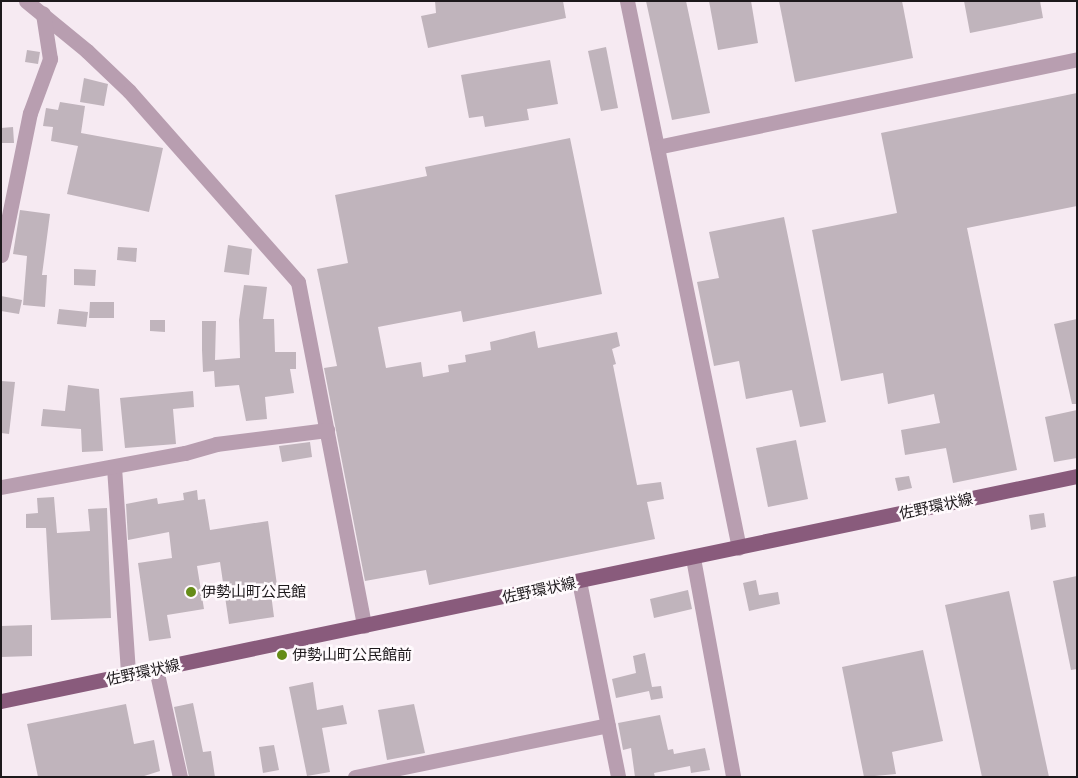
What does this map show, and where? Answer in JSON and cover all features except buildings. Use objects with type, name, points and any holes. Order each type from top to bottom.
[{"type":"main road","name":"佐野環状線","points":[[1,701],[693,558],[1077,476]]},
{"type":"street","points":[[26,1],[129,91],[220,197],[290,271],[298,282],[364,626]]},
{"type":"street","points":[[627,1],[739,548]]},
{"type":"street","points":[[1,255],[30,113],[50,59],[43,14]]},
{"type":"street","points":[[657,147],[1077,59]]},
{"type":"street","points":[[1,487],[114,467],[216,444],[327,430]]},
{"type":"street","points":[[114,467],[128,675]]},
{"type":"street","points":[[693,558],[733,777]]},
{"type":"street","points":[[579,581],[618,777]]},
{"type":"street","points":[[156,669],[180,777]]},
{"type":"street","points":[[355,777],[608,725]]},
{"type":"place","name":"伊勢山町公民館","points":[[191,592]]},
{"type":"place","name":"伊勢山町公民館前","points":[[282,655]]}]
